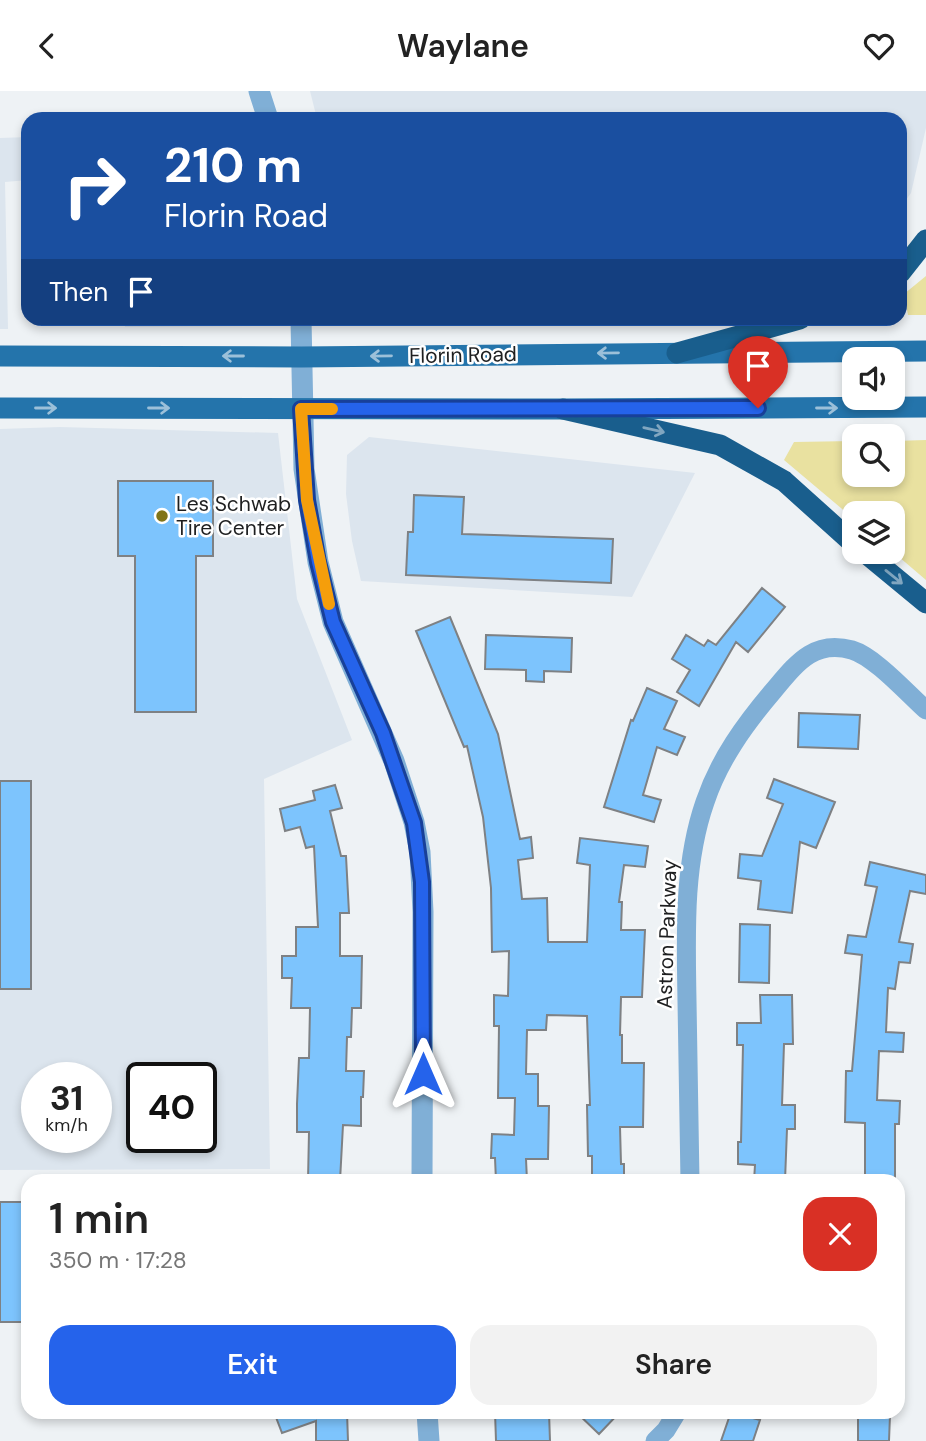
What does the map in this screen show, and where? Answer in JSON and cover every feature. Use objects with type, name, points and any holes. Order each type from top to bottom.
[{"type":"highway","points":[[907,264],[926,240]]},
{"type":"highway","points":[[677,353],[775,326]]},
{"type":"highway","points":[[563,409],[720,445],[784,481],[842,533]]},
{"type":"highway","points":[[879,564],[926,603]]},
{"type":"main road","name":"Florin Road","points":[[0,356],[301,357],[926,351]]},
{"type":"main road","points":[[0,408],[926,407]]},
{"type":"street","points":[[259,91],[266,112]]},
{"type":"street","points":[[301,326],[301,409],[307,500],[318,562],[333,622],[394,761],[414,823],[419,852],[423,912],[422,1174]]},
{"type":"street","name":"Astron Parkway","points":[[690,1174],[686,927],[693,841],[720,765],[754,713],[794,666],[811,652],[832,648],[853,650],[873,661],[926,710]]},
{"type":"street","points":[[427,1419],[429,1441]]},
{"type":"street","points":[[655,1441],[673,1419]]},
{"type":"shaded area","points":[[310,91],[926,91],[926,128],[911,193],[907,198],[907,112],[315,112]]},
{"type":"shaded area","points":[[21,137],[21,181],[5,182],[8,329],[0,329],[0,138]]},
{"type":"shaded area","points":[[926,276],[926,315],[908,315],[907,292]]},
{"type":"shaded area","points":[[125,326],[257,326],[125,327]]},
{"type":"shaded area","points":[[60,427],[278,433],[297,599],[352,740],[264,779],[270,1169],[0,1170],[0,429]]},
{"type":"shaded area","points":[[369,437],[695,473],[632,597],[361,581],[346,494],[347,455]]},
{"type":"shaded area","points":[[926,440],[926,580],[905,562],[905,501],[842,501],[842,509],[784,460],[794,442],[842,441],[842,487],[905,487],[905,441]]},
{"type":"building","points":[[118,481],[213,481],[213,556],[196,556],[196,712],[135,712],[135,556],[118,556]]},
{"type":"building","points":[[414,495],[464,497],[462,534],[613,539],[611,583],[406,575],[408,532],[413,532]]},
{"type":"building","points":[[762,588],[785,607],[748,652],[736,642],[699,706],[677,692],[690,670],[672,659],[686,635],[704,646],[708,640],[716,645]]},
{"type":"building","points":[[450,617],[498,734],[520,839],[531,837],[533,858],[518,860],[522,899],[547,898],[548,942],[587,942],[590,865],[577,863],[580,838],[648,846],[645,867],[624,865],[619,902],[622,902],[621,930],[645,930],[642,997],[621,997],[622,1063],[644,1063],[643,1127],[620,1127],[621,1164],[624,1164],[624,1174],[592,1174],[592,1156],[588,1156],[587,1105],[590,1105],[587,1016],[547,1015],[546,1030],[527,1030],[526,1074],[538,1074],[538,1106],[549,1106],[548,1159],[526,1159],[527,1174],[496,1174],[495,1158],[491,1158],[492,1134],[514,1135],[515,1098],[498,1098],[499,1026],[494,1026],[494,995],[508,996],[509,951],[492,952],[491,888],[483,817],[467,746],[464,747],[416,631]]},
{"type":"building","points":[[486,635],[572,638],[571,672],[544,671],[544,682],[526,681],[526,670],[485,669]]},
{"type":"building","points":[[647,688],[677,701],[664,729],[685,737],[677,755],[657,747],[643,795],[661,800],[654,822],[604,807],[631,720],[633,721]]},
{"type":"building","points":[[799,713],[860,715],[858,749],[798,747]]},
{"type":"building","points":[[774,779],[835,802],[816,848],[800,842],[792,913],[758,909],[761,881],[738,878],[740,854],[762,856],[783,804],[767,798]]},
{"type":"building","points":[[0,781],[31,781],[31,989],[0,989]]},
{"type":"building","points":[[335,785],[342,808],[330,811],[341,856],[346,856],[349,913],[340,913],[340,956],[362,956],[361,1008],[352,1008],[351,1037],[347,1037],[346,1071],[364,1071],[361,1126],[343,1125],[340,1174],[308,1174],[309,1132],[297,1132],[297,1104],[299,1058],[309,1058],[310,1008],[291,1008],[292,978],[282,978],[282,956],[296,956],[296,927],[318,927],[314,846],[306,848],[300,827],[285,831],[280,809],[315,800],[313,791]]},
{"type":"building","points":[[870,862],[926,875],[926,894],[910,891],[899,942],[913,944],[910,963],[899,962],[895,989],[888,988],[886,1032],[904,1033],[903,1052],[879,1051],[877,1100],[900,1101],[899,1124],[895,1124],[895,1174],[865,1174],[865,1123],[845,1122],[846,1071],[852,1071],[862,955],[845,953],[848,935],[866,937],[877,887],[865,885]]},
{"type":"building","points":[[740,924],[770,925],[769,983],[739,982]]},
{"type":"building","points":[[760,995],[792,995],[793,1044],[784,1044],[782,1105],[795,1105],[795,1129],[787,1129],[785,1174],[754,1174],[755,1165],[738,1164],[743,1045],[737,1045],[737,1023],[761,1023]]},
{"type":"building","points":[[0,1202],[21,1202],[21,1322],[0,1322]]},
{"type":"building","points":[[277,1419],[347,1419],[348,1441],[316,1441],[316,1421],[282,1433]]},
{"type":"building","points":[[495,1419],[549,1419],[550,1441],[496,1441]]},
{"type":"building","points":[[583,1419],[613,1419],[599,1434]]},
{"type":"building","points":[[729,1419],[760,1420],[753,1441],[721,1441]]},
{"type":"building","points":[[858,1419],[890,1419],[889,1441],[858,1441]]},
{"type":"slow traffic","points":[[329,604],[307,500],[301,409],[332,409]]},
{"type":"place","name":"Les Schwab Tire Center","points":[[162,516]]},
{"type":"route","points":[[423,1074],[422,882],[414,823],[383,733],[333,622],[318,562],[307,500],[301,409],[758,408]]}]
